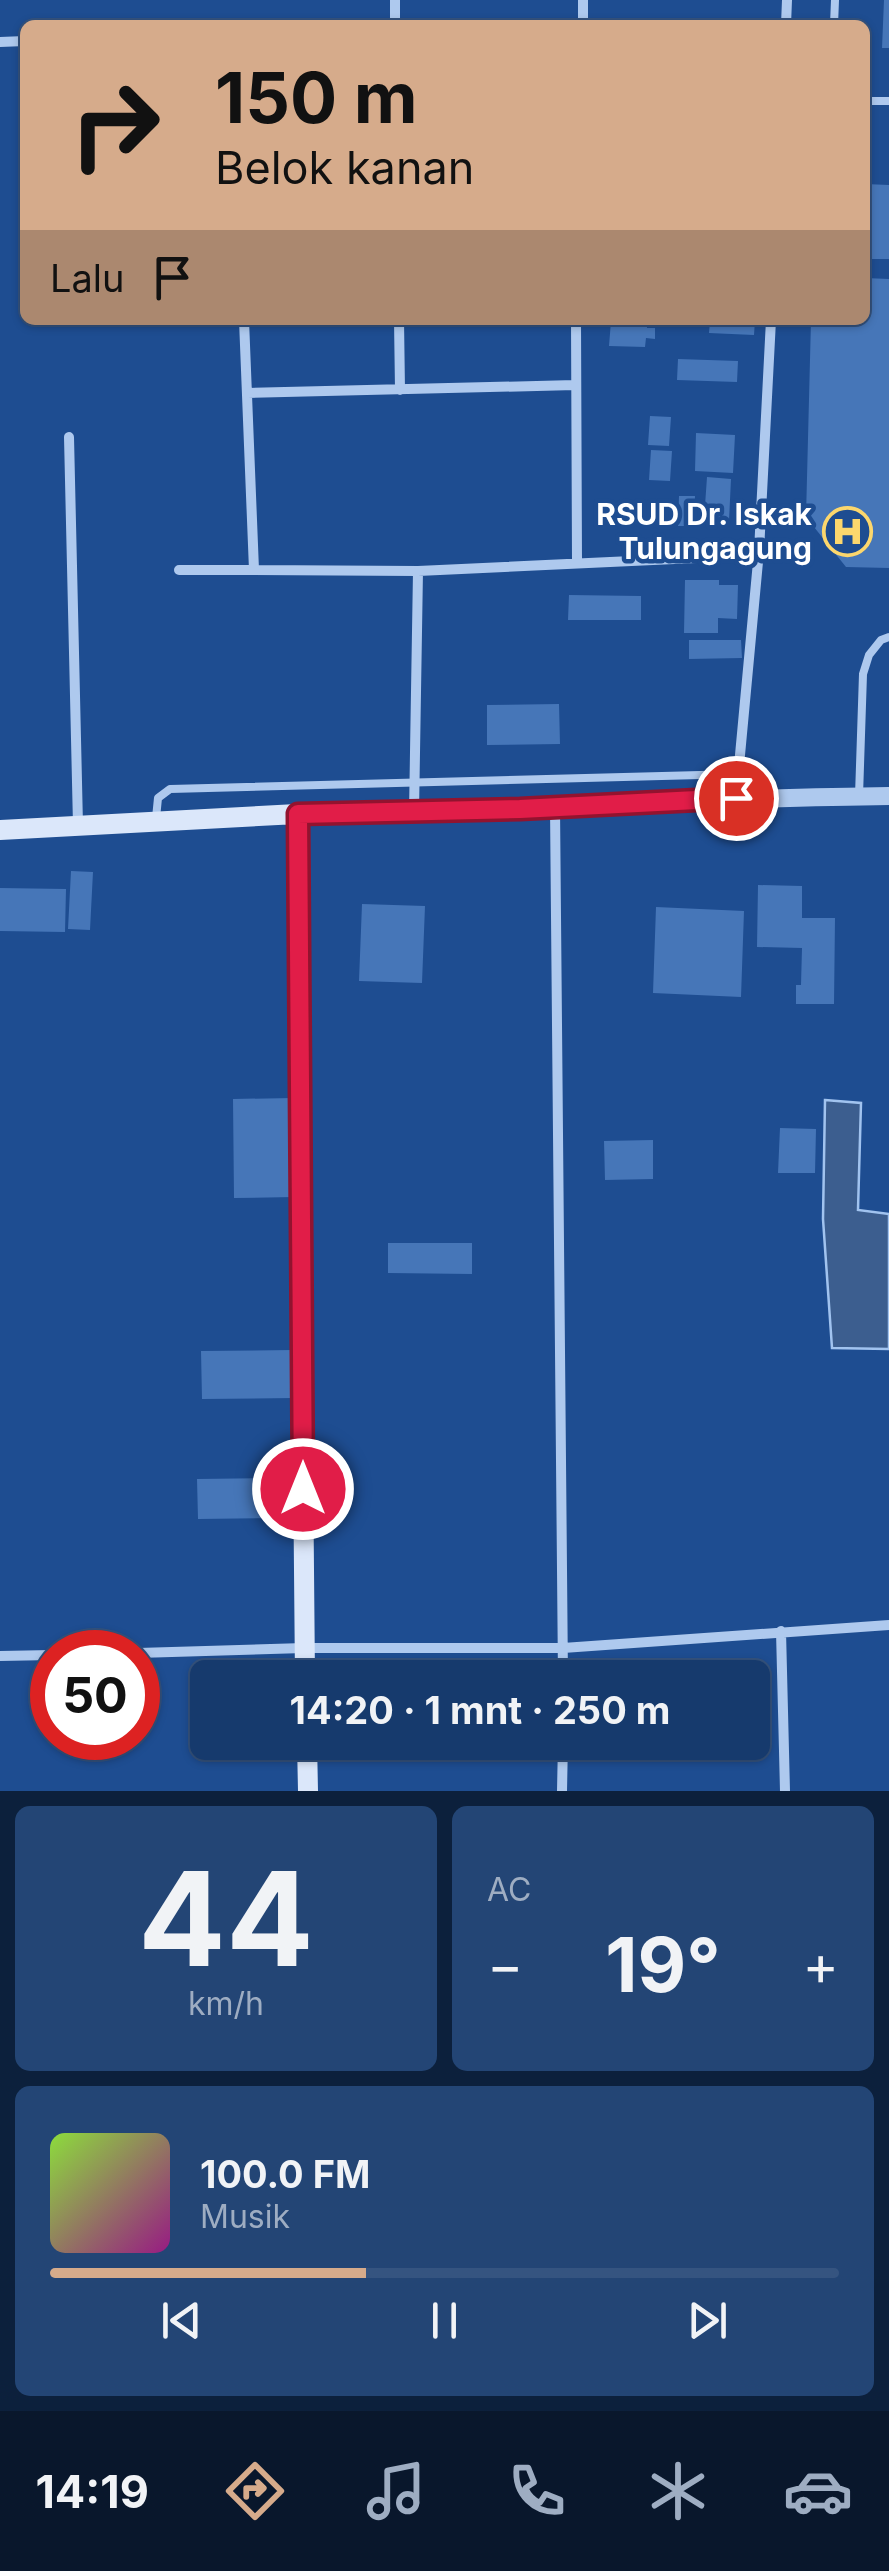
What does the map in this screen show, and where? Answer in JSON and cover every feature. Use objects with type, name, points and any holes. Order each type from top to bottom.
[{"type":"main road","points":[[0,830],[298,814],[304,1660]]},
{"type":"main road","points":[[307,1760],[308,1791]]},
{"type":"street","points":[[244,325],[254,570]]},
{"type":"street","points":[[399,325],[400,390]]},
{"type":"street","points":[[576,325],[576,562]]},
{"type":"street","points":[[736,798],[759,552],[771,325]]},
{"type":"street","points":[[248,394],[575,385]]},
{"type":"street","points":[[69,437],[78,826]]},
{"type":"street","points":[[180,570],[418,572],[739,556]]},
{"type":"street","points":[[414,812],[418,572]]},
{"type":"street","points":[[298,814],[889,796]]},
{"type":"street","points":[[555,807],[564,1660]]},
{"type":"street","points":[[160,1652],[564,1648],[889,1625]]},
{"type":"street","points":[[781,1631],[785,1791]]},
{"type":"street","points":[[0,1656],[30,1655]]},
{"type":"street","points":[[562,1791],[563,1760]]},
{"type":"lane","points":[[859,796],[863,674],[869,655],[880,640],[889,637]]},
{"type":"lane","points":[[156,822],[158,798],[170,789],[739,774]]},
{"type":"water","points":[[825,1100],[861,1103],[858,1210],[889,1214],[889,1349],[832,1348],[823,1219]]},
{"type":"building","points":[[884,0],[889,0],[889,48],[882,48]]},
{"type":"building","points":[[870,184],[889,185],[889,259],[870,259]]},
{"type":"building","points":[[870,278],[889,279],[889,568],[846,567],[806,517],[811,325],[870,325]]},
{"type":"building","points":[[611,325],[655,328],[655,339],[646,338],[645,347],[609,346]]},
{"type":"building","points":[[710,325],[755,325],[754,335],[709,333]]},
{"type":"building","points":[[678,359],[738,361],[737,382],[677,380]]},
{"type":"building","points":[[650,416],[671,417],[669,446],[648,445]]},
{"type":"building","points":[[696,433],[735,435],[733,473],[695,471]]},
{"type":"building","points":[[651,450],[672,451],[670,481],[649,480]]},
{"type":"building","points":[[707,477],[731,479],[729,521],[704,520]]},
{"type":"building","points":[[679,496],[695,496],[694,526],[678,526]]},
{"type":"building","points":[[685,580],[719,580],[719,585],[738,585],[737,619],[718,618],[718,633],[684,633]]},
{"type":"building","points":[[569,595],[641,596],[641,620],[568,620]]},
{"type":"building","points":[[689,640],[741,640],[742,658],[689,659]]},
{"type":"building","points":[[559,704],[560,744],[487,745],[487,705]]},
{"type":"building","points":[[71,871],[93,872],[90,930],[68,929]]},
{"type":"building","points":[[758,885],[802,886],[802,918],[835,918],[834,1004],[796,1004],[802,948],[757,947]]},
{"type":"building","points":[[0,888],[66,889],[65,932],[0,931]]},
{"type":"building","points":[[362,904],[425,906],[422,983],[359,981]]},
{"type":"building","points":[[656,907],[744,911],[741,997],[653,993]]},
{"type":"building","points":[[293,1098],[294,1197],[234,1198],[233,1099]]},
{"type":"building","points":[[780,1128],[816,1129],[815,1173],[778,1173]]},
{"type":"building","points":[[653,1140],[653,1179],[605,1180],[604,1141]]},
{"type":"building","points":[[388,1243],[472,1243],[472,1274],[388,1273]]},
{"type":"building","points":[[293,1350],[294,1398],[202,1399],[201,1351]]},
{"type":"building","points":[[281,1478],[281,1518],[198,1519],[197,1479]]},
{"type":"place","name":"RSUD Dr. Iskak Tulungagung","points":[[847,531]]},
{"type":"route","points":[[303,1489],[298,814],[520,809],[736,798]]}]
